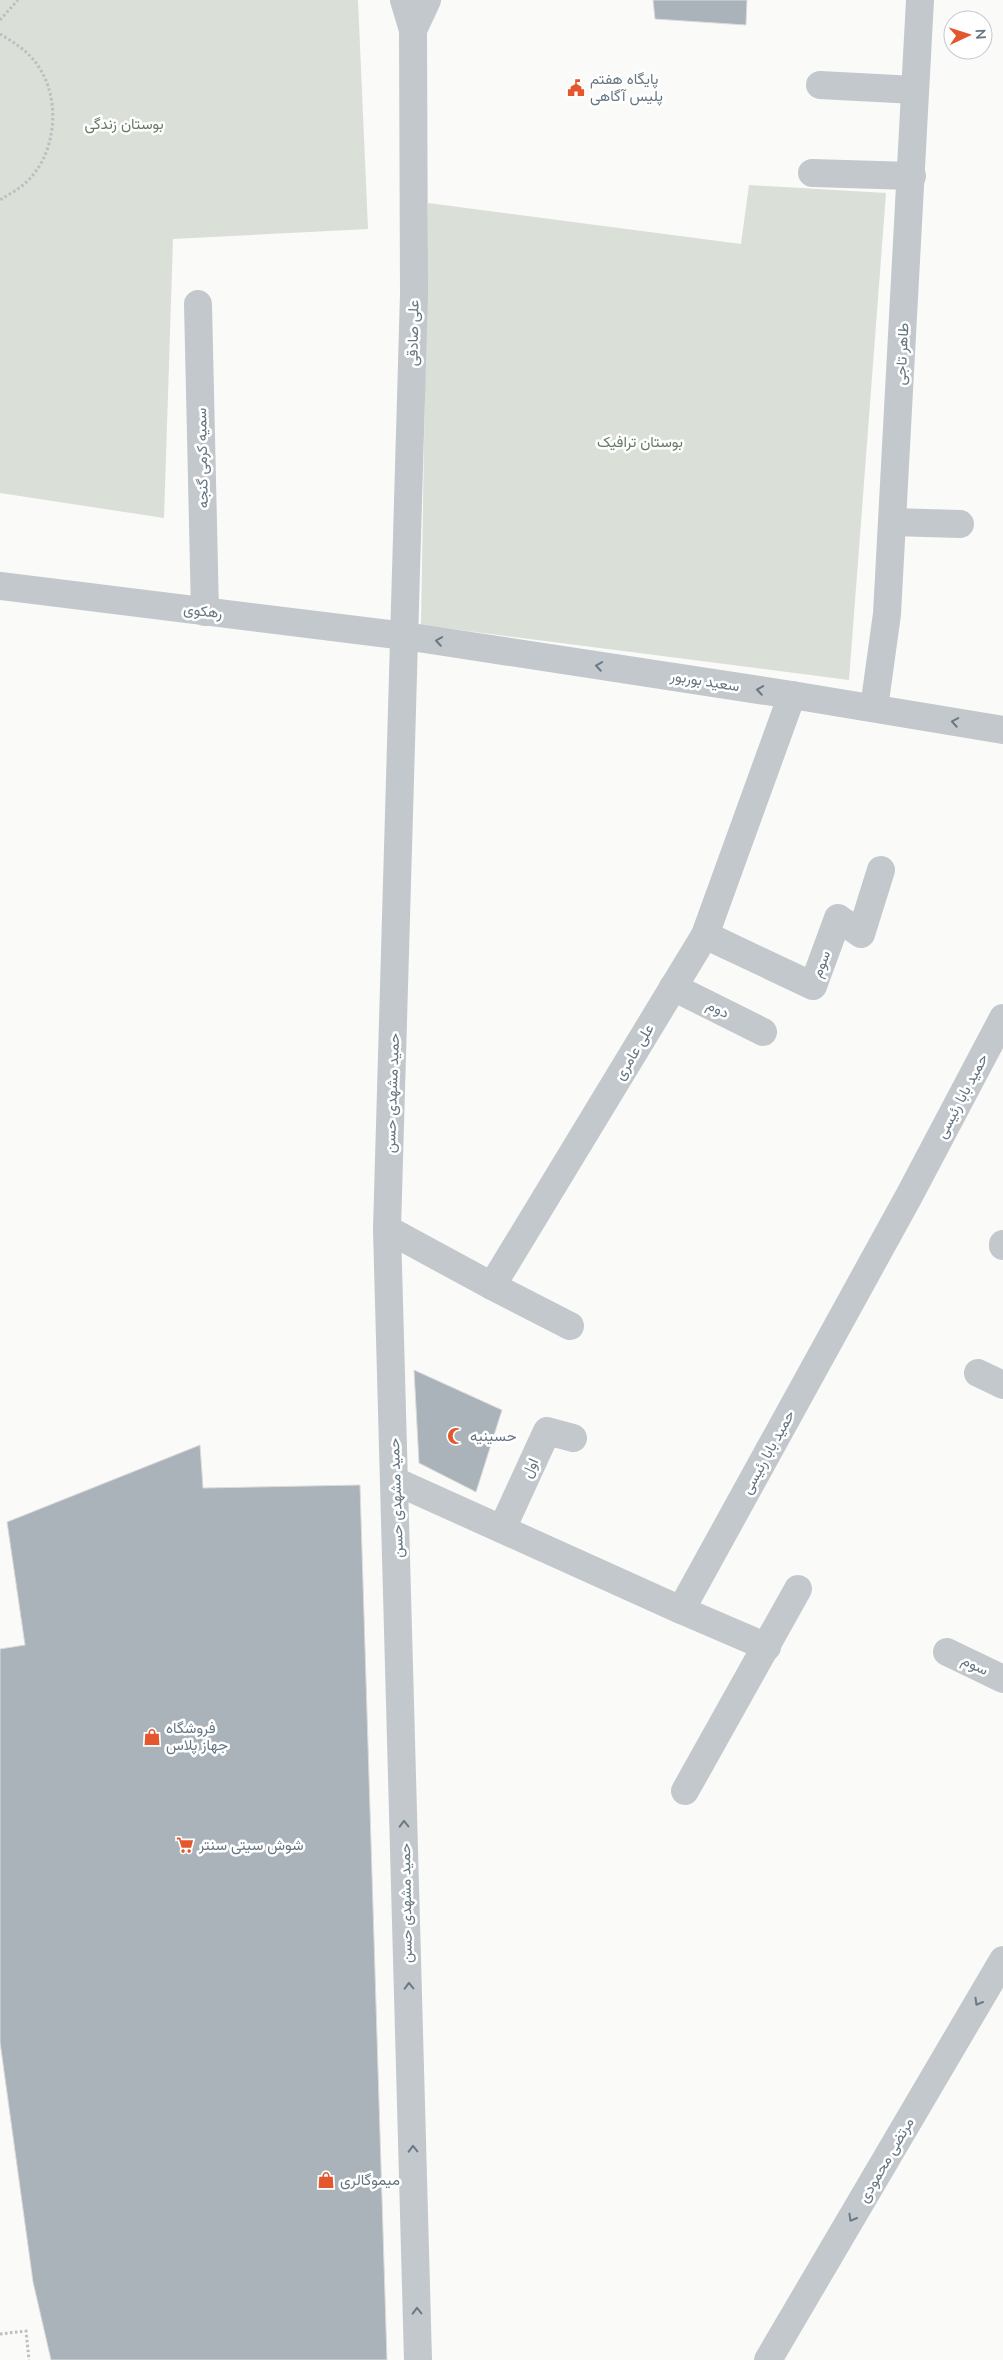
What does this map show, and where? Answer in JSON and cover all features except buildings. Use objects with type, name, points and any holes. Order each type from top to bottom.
[{"type":"street","name":"علی صادقی","points":[[404,0],[413,30],[414,294],[406,636]]},
{"type":"street","name":"علی صادقی","points":[[413,30],[427,0]]},
{"type":"street","name":"طاهر تاجی","points":[[874,708],[887,614],[920,0]]},
{"type":"street","points":[[820,85],[915,90]]},
{"type":"street","points":[[812,173],[912,176]]},
{"type":"street","name":"سمیه کرمی گنجه","points":[[198,304],[205,612]]},
{"type":"street","points":[[892,522],[960,524]]},
{"type":"street","name":"رهکوی","points":[[0,586],[406,636]]},
{"type":"street","name":"سعید بوربور","points":[[406,636],[792,695],[1003,730]]},
{"type":"street","name":"حمید مشهدی حسن","points":[[406,636],[388,1229],[418,2360]]},
{"type":"street","name":"علی عامری","points":[[492,1286],[705,935],[792,695]]},
{"type":"street","name":"سوم","points":[[705,935],[813,986],[838,918],[861,934],[881,870]]},
{"type":"street","name":"دوم","points":[[673,987],[763,1032]]},
{"type":"street","name":"حمید بابا رئیسی","points":[[681,1610],[1001,1027]]},
{"type":"street","points":[[388,1229],[570,1326]]},
{"type":"street","points":[[978,1373],[1003,1385]]},
{"type":"street","name":"اول","points":[[502,1529],[547,1431],[573,1438]]},
{"type":"street","points":[[395,1481],[767,1647]]},
{"type":"street","points":[[685,1791],[798,1589]]},
{"type":"street","name":"سوم","points":[[947,1652],[1003,1679]]},
{"type":"street","name":"مرتضی محمودی","points":[[768,2360],[1003,1960]]},
{"type":"path","points":[[0,20],[18,0]]},
{"type":"path","points":[[0,34],[19,45],[40,69],[52,98],[53,130],[43,160],[24,185],[0,200]]},
{"type":"path","points":[[0,2334],[26,2330],[29,2360]]},
{"type":"green space","name":"بوستان زندگی","points":[[0,0],[358,0],[368,229],[173,239],[164,518],[0,493]]},
{"type":"green space","name":"بوستان ترافیک","points":[[749,185],[886,193],[849,680],[421,625],[428,203],[741,244]]},
{"type":"place","name":"پایگاه هفتم پلیس آگاهی","points":[[576,88]]},
{"type":"place","name":"حسینیه","points":[[456,1436]]},
{"type":"place","name":"فروشگاه جهاز پلاس","points":[[152,1737]]},
{"type":"place","name":"شوش سیتی سنتر","points":[[185,1845]]},
{"type":"place","name":"میموگالری","points":[[326,2180]]}]
